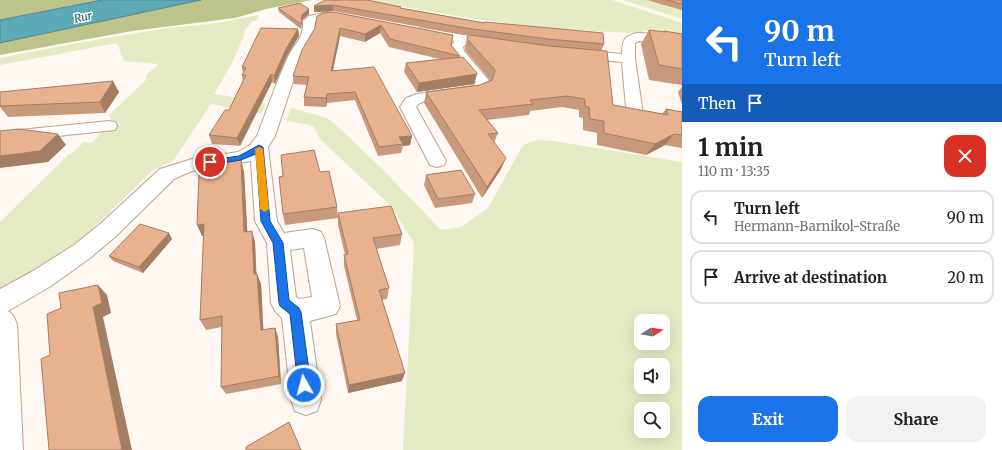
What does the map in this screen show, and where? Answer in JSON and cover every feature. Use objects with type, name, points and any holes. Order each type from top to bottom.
[{"type":"street","points":[[0,302],[31,286],[70,261],[107,231],[167,174],[178,168],[194,164],[241,158],[252,153],[259,147],[266,136],[296,56],[302,48],[310,27],[309,21],[314,18],[327,15],[360,21]]},
{"type":"street","points":[[408,30],[508,46]]},
{"type":"street","points":[[627,113],[635,114],[628,59],[629,41],[643,37],[682,39]]},
{"type":"street","points":[[437,161],[408,107],[412,101],[422,97],[477,90],[482,87],[482,82],[457,52],[457,46],[464,40]]},
{"type":"street","points":[[560,52],[628,59]]},
{"type":"street","points":[[0,137],[109,126]]},
{"type":"street","points":[[259,147],[266,221],[278,243],[284,303],[295,312],[306,400]]},
{"type":"street","points":[[278,243],[313,238],[327,306],[295,312]]},
{"type":"street","points":[[0,320],[3,324],[6,450]]},
{"type":"green space","points":[[0,0],[102,0],[0,20]]},
{"type":"green space","points":[[201,0],[312,0],[266,9],[235,18],[132,31],[0,55],[0,43]]},
{"type":"green space","points":[[366,0],[612,0],[682,23],[682,35],[642,30],[644,33],[539,27],[435,13]]},
{"type":"green space","points":[[622,0],[682,0],[682,19],[626,1]]},
{"type":"green space","points":[[259,15],[257,20],[252,21],[243,33],[245,33],[233,61],[214,94],[266,103],[261,114],[211,104],[173,161],[153,170],[81,240],[55,259],[28,275],[15,279],[0,296],[0,222],[69,154],[71,154],[84,142],[92,143],[112,122],[109,115],[146,80],[146,75],[159,64],[124,61],[117,43],[0,65],[0,58],[167,28],[211,24]]},
{"type":"green space","points":[[291,108],[327,118],[336,125],[383,170],[441,230],[461,227],[488,208],[523,145],[537,140],[553,141],[682,162],[682,450],[403,450],[414,243],[390,205],[320,139],[314,127],[306,124],[286,121]]},
{"type":"water","name":"Rur","points":[[102,0],[201,0],[0,43],[0,20]]},
{"type":"building","points":[[325,0],[367,0],[401,7],[400,8],[484,23],[603,33],[604,44],[548,39],[466,28],[333,5],[314,6]]},
{"type":"building","points":[[667,0],[682,0],[682,4]]},
{"type":"building","points":[[300,3],[309,9],[302,15],[301,24],[278,8]]},
{"type":"building","points":[[333,12],[453,35],[451,45],[460,56],[390,39],[381,25],[365,34],[340,28],[331,71],[374,67],[412,136],[399,137],[403,144],[379,147],[355,92],[327,94],[326,98],[304,97],[309,77],[293,76],[302,50],[315,28],[317,16],[323,13]]},
{"type":"building","points":[[261,28],[298,29],[286,49],[274,76],[271,74],[237,138],[209,135],[225,110],[229,110],[246,75],[242,75],[246,68],[242,67]]},
{"type":"building","points":[[649,30],[682,34],[682,69],[659,65]]},
{"type":"building","points":[[470,35],[549,46],[607,51],[613,105],[668,115],[666,109],[682,112],[682,135],[674,134],[655,144],[604,133],[604,121],[590,119],[589,107],[585,106],[585,99],[567,96],[530,100],[533,104],[479,110],[498,133],[488,134],[506,158],[487,187],[426,92],[480,85],[492,80],[495,70],[468,40],[467,37]]},
{"type":"building","points":[[463,57],[477,74],[419,83],[406,63]]},
{"type":"building","points":[[113,81],[100,102],[0,106],[0,92]]},
{"type":"building","points":[[19,129],[58,134],[40,151],[0,156],[0,131]]},
{"type":"building","points":[[314,150],[320,172],[329,171],[337,207],[283,214],[279,177],[283,176],[281,155]]},
{"type":"building","points":[[241,160],[244,232],[252,231],[254,274],[257,274],[261,330],[275,328],[279,376],[221,387],[222,316],[200,320],[204,224],[197,225],[199,174],[209,172],[209,165]]},
{"type":"building","points":[[461,170],[475,194],[438,199],[426,175]]},
{"type":"building","points":[[391,206],[402,234],[373,238],[389,288],[379,290],[405,373],[349,385],[336,324],[360,320],[344,255],[348,254],[338,213]]},
{"type":"building","points":[[140,224],[169,233],[139,267],[109,256]]},
{"type":"building","points":[[98,285],[102,303],[93,307],[122,450],[49,450],[41,359],[50,355],[47,314],[61,308],[59,293]]},
{"type":"building","points":[[289,422],[301,450],[246,450],[246,447]]},
{"type":"slow traffic","points":[[259,149],[265,209]]},
{"type":"route","points":[[210,162],[241,158],[252,153],[259,147],[266,221],[278,243],[284,303],[295,312],[304,385]]}]
